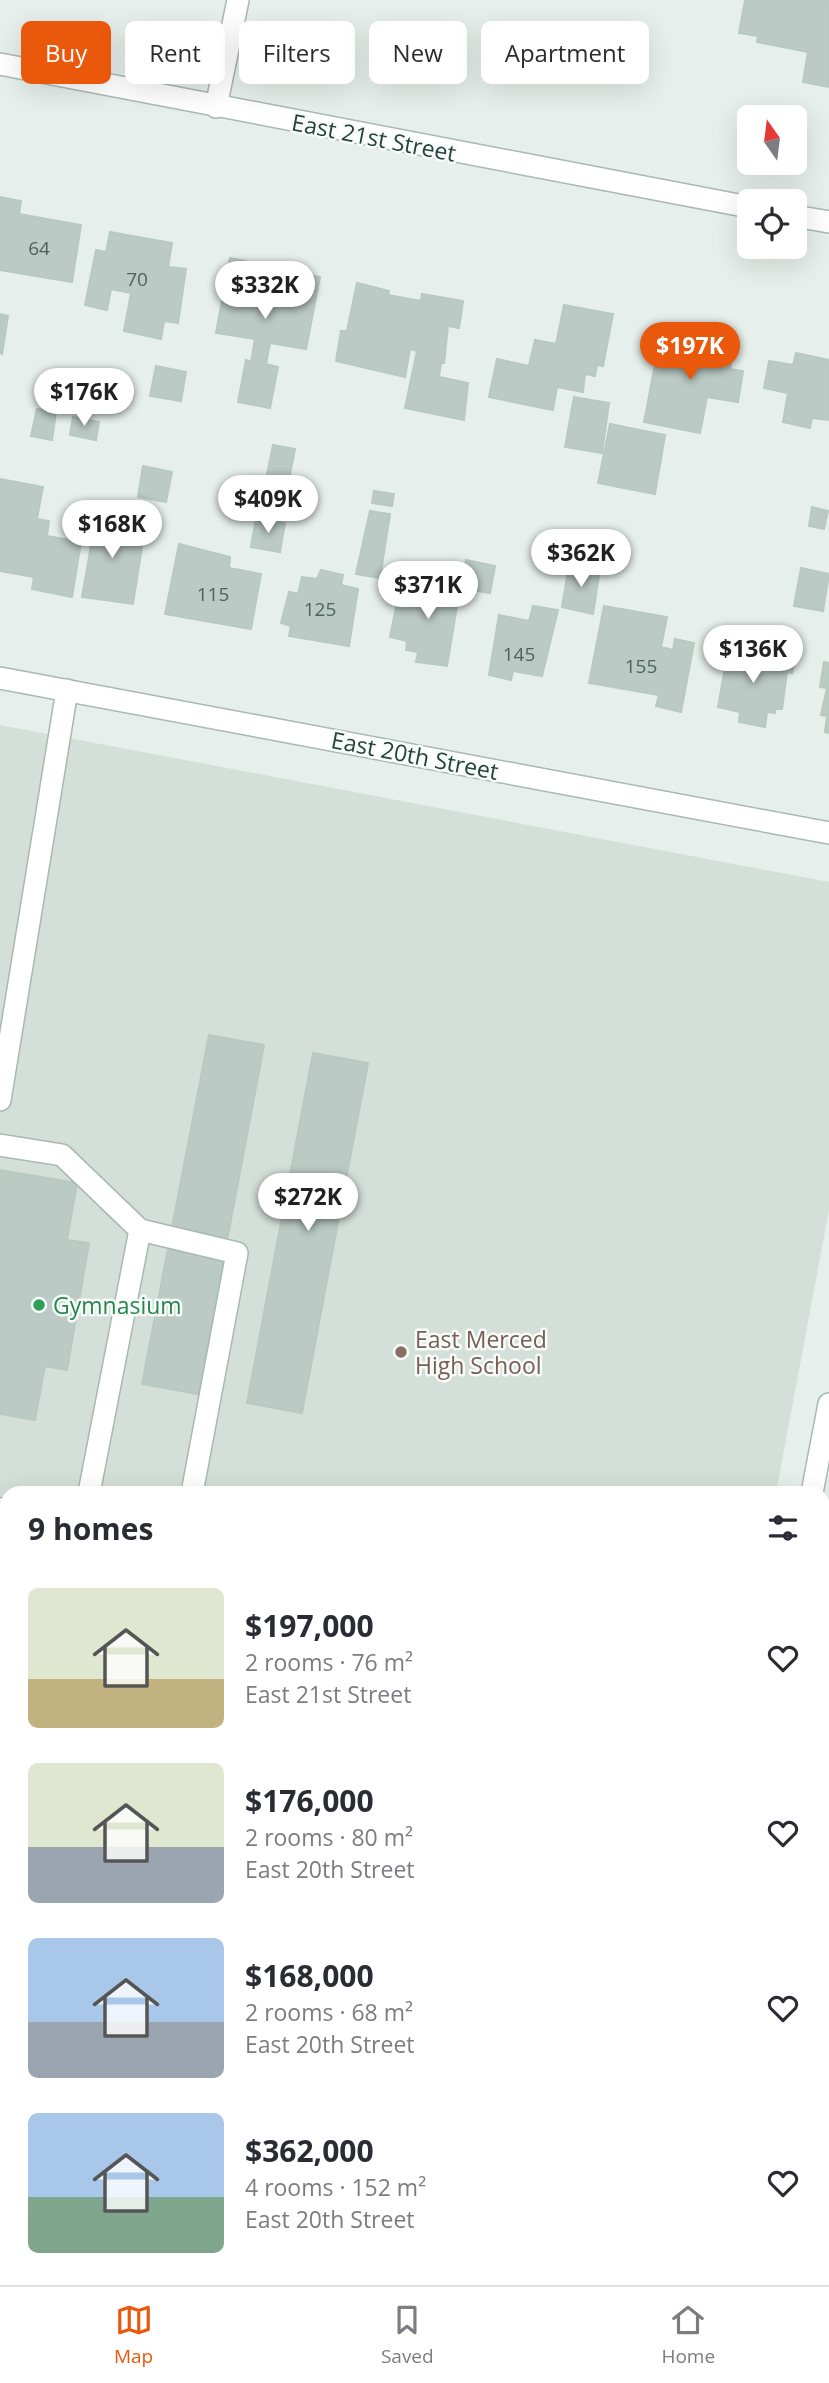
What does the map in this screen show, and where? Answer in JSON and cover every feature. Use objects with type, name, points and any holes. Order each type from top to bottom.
[{"type":"street","points":[[216,107],[238,0]]},
{"type":"street","name":"East 21st Street","points":[[0,64],[737,205]]},
{"type":"street","points":[[807,218],[829,222]]},
{"type":"street","name":"East 20th Street","points":[[0,678],[829,833]]},
{"type":"street","points":[[0,1100],[67,690]]},
{"type":"street","points":[[0,1145],[62,1155],[140,1230],[237,1253],[193,1486]]},
{"type":"street","points":[[90,1486],[140,1230]]},
{"type":"street","points":[[813,1486],[829,1404]]},
{"type":"shaded area","name":"East Merced High School","points":[[0,725],[829,882],[829,1210],[777,1486],[0,1486]]},
{"type":"building","points":[[745,0],[829,0],[829,87],[803,82],[808,52],[757,42],[758,36],[739,33]]},
{"type":"building","points":[[0,197],[21,201],[19,214],[81,225],[72,282],[0,270]]},
{"type":"building","points":[[110,232],[172,243],[168,267],[186,269],[178,323],[164,321],[161,339],[124,331],[131,293],[111,289],[107,310],[85,305],[96,250],[106,252]]},
{"type":"building","points":[[230,258],[250,263],[249,269],[264,272],[263,276],[296,282],[298,273],[320,277],[306,349],[270,343],[266,364],[278,367],[270,408],[238,402],[246,360],[251,362],[255,339],[216,333]]},
{"type":"building","points":[[357,283],[389,291],[388,295],[421,301],[422,294],[463,301],[459,328],[448,326],[444,363],[441,363],[439,377],[468,383],[464,420],[405,408],[417,351],[410,349],[405,377],[336,361],[341,331],[347,331]]},
{"type":"building","points":[[564,305],[613,314],[603,366],[597,365],[595,376],[585,374],[583,392],[557,387],[553,410],[489,397],[497,359],[529,366],[535,340],[556,344]]},
{"type":"building","points":[[0,314],[8,316],[2,354],[0,353]]},
{"type":"building","points":[[661,333],[733,347],[730,369],[743,371],[738,402],[707,397],[700,433],[644,422]]},
{"type":"building","points":[[796,353],[829,360],[829,420],[812,418],[810,428],[783,422],[788,393],[764,388],[769,361],[793,365]]},
{"type":"building","points":[[156,366],[186,372],[181,401],[150,396]]},
{"type":"building","points":[[574,397],[609,403],[602,453],[565,447]]},
{"type":"building","points":[[37,409],[56,412],[52,440],[31,436]]},
{"type":"building","points":[[73,417],[99,422],[96,440],[70,435]]},
{"type":"building","points":[[610,424],[665,435],[655,494],[598,483]]},
{"type":"building","points":[[273,445],[295,449],[287,489],[265,484]]},
{"type":"building","points":[[143,466],[172,472],[166,502],[138,497]]},
{"type":"building","points":[[0,479],[43,487],[37,519],[49,521],[47,536],[81,542],[72,597],[32,589],[34,577],[0,571]]},
{"type":"building","points":[[374,491],[394,494],[392,506],[372,503]]},
{"type":"building","points":[[98,506],[125,510],[121,536],[143,541],[133,604],[82,597]]},
{"type":"building","points":[[812,507],[828,511],[824,529],[809,526]]},
{"type":"building","points":[[370,511],[390,514],[380,578],[356,574]]},
{"type":"building","points":[[256,517],[285,523],[280,552],[251,547]]},
{"type":"building","points":[[179,544],[230,557],[229,568],[261,574],[251,629],[165,614]]},
{"type":"building","points":[[466,560],[495,566],[490,593],[461,588]]},
{"type":"building","points":[[569,565],[600,569],[593,614],[562,607]]},
{"type":"building","points":[[801,568],[829,574],[823,611],[794,606]]},
{"type":"building","points":[[321,570],[343,575],[341,585],[358,589],[349,646],[289,636],[291,626],[281,623],[289,592],[298,594],[302,577],[317,579]]},
{"type":"building","points":[[412,579],[460,588],[447,666],[416,662],[418,652],[406,650],[407,641],[390,637],[396,607],[405,609]]},
{"type":"building","points":[[533,606],[558,610],[542,676],[513,671],[511,680],[489,675],[499,615],[529,621]]},
{"type":"building","points":[[604,606],[667,617],[661,647],[673,650],[675,639],[694,643],[681,712],[656,706],[659,695],[589,683]]},
{"type":"building","points":[[729,645],[740,648],[753,645],[759,655],[794,664],[792,673],[787,672],[782,709],[775,709],[775,713],[767,712],[765,727],[739,722],[740,712],[718,707]]},
{"type":"building","points":[[824,662],[829,663],[829,733],[825,732],[827,716],[821,715],[827,688],[820,687]]},
{"type":"building","points":[[209,1035],[264,1045],[198,1394],[142,1384]]},
{"type":"building","points":[[313,1053],[368,1063],[302,1413],[247,1403]]},
{"type":"building","name":"Gymnasium","points":[[0,1170],[77,1183],[67,1240],[89,1243],[67,1370],[45,1366],[35,1420],[0,1414]]},
{"type":"place","name":"Gymnasium","points":[[39,1305]]},
{"type":"place","name":"East Merced High School","points":[[401,1352]]}]
